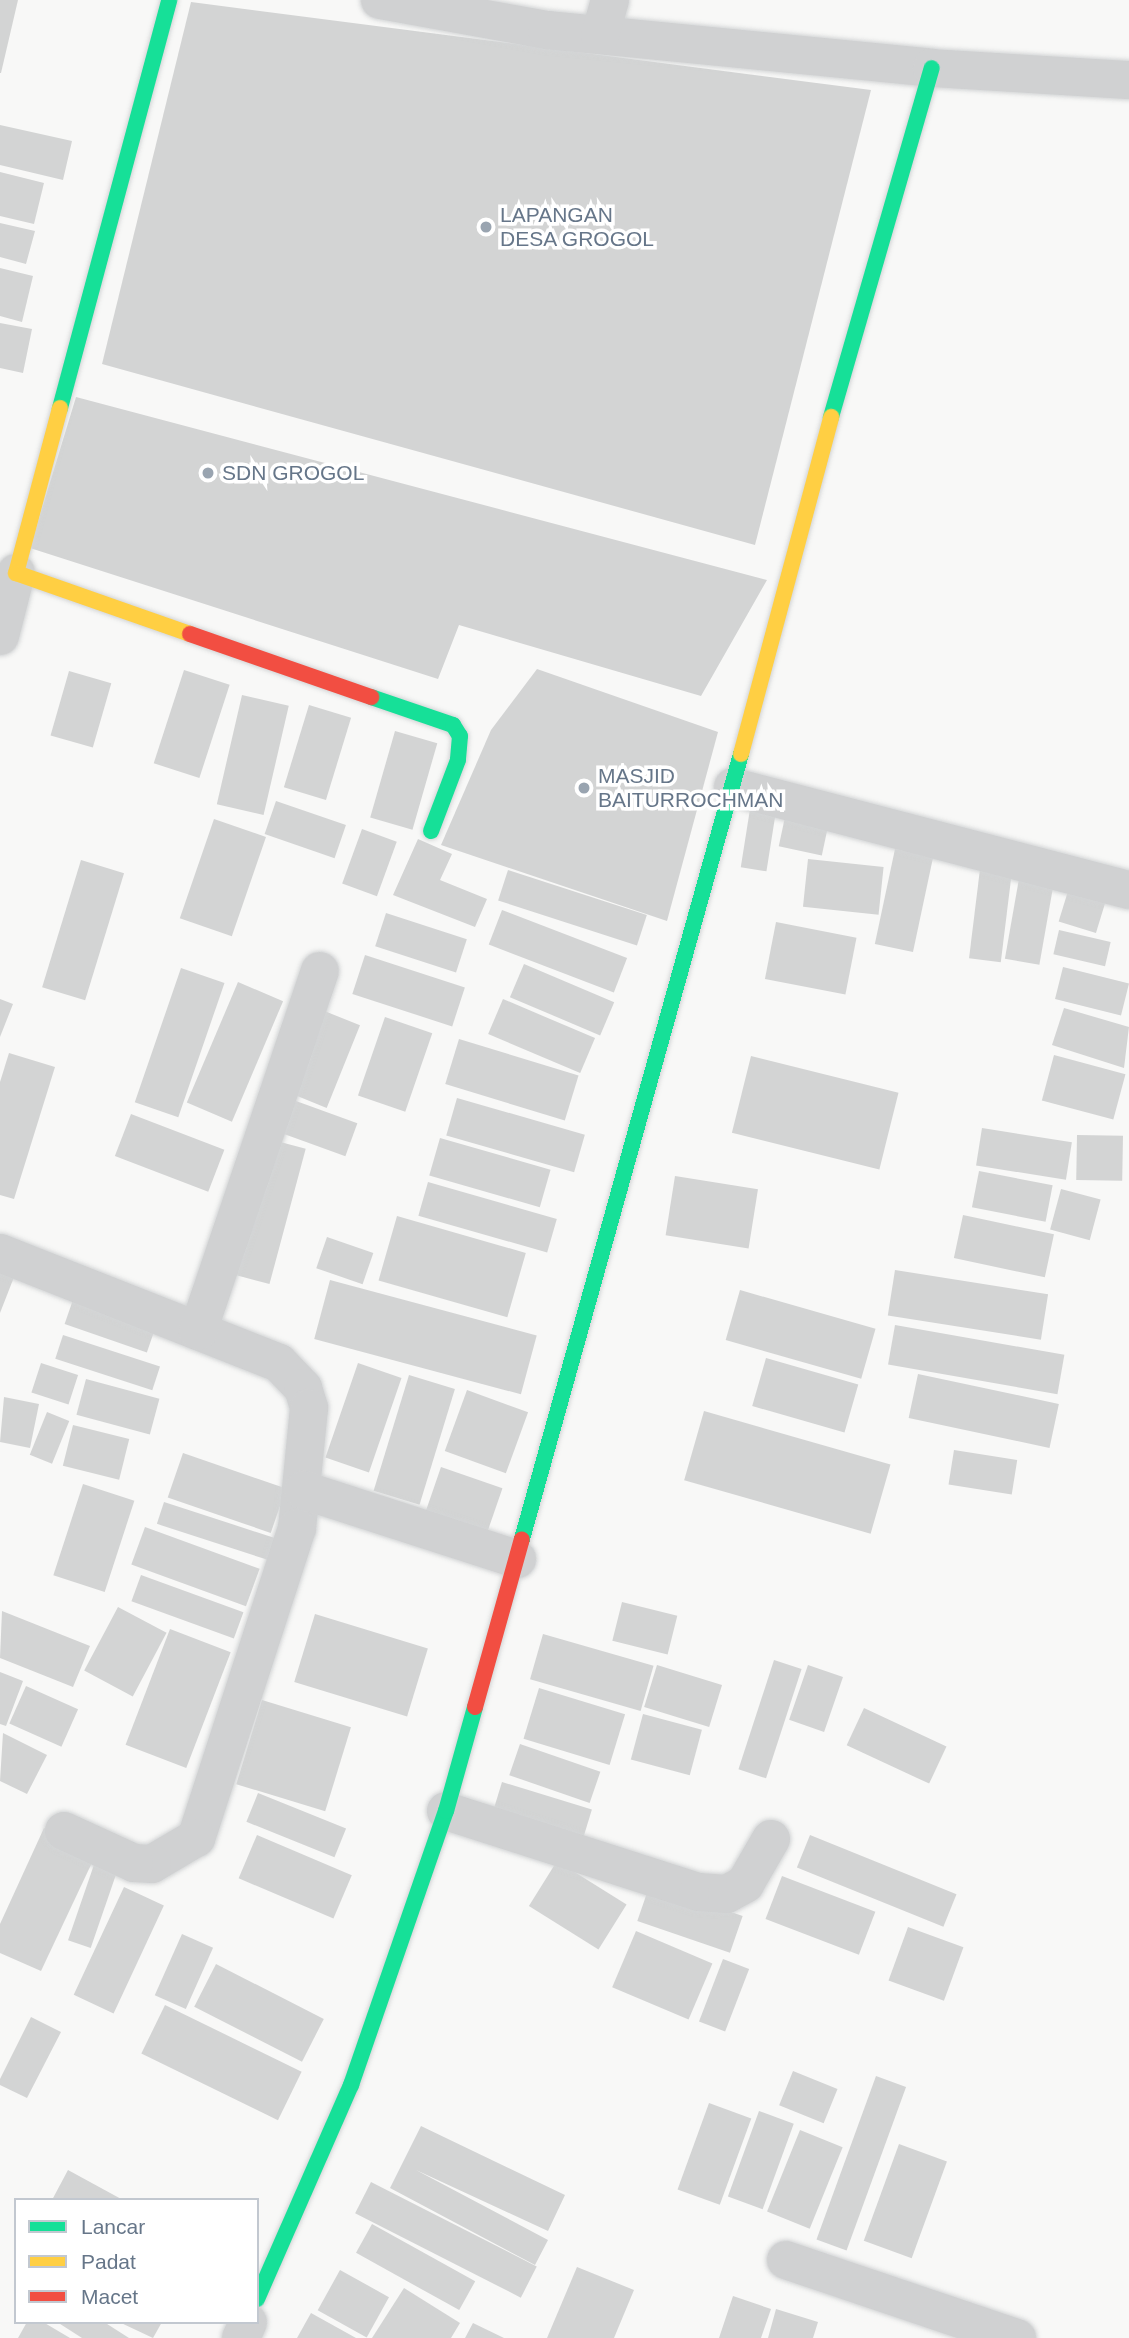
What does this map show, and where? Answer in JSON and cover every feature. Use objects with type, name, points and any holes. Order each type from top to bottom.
[{"type":"street","points":[[0,636],[169,0]]},
{"type":"street","points":[[380,0],[605,18],[932,68],[1129,80]]},
{"type":"street","points":[[259,2294],[351,2085],[446,1811],[733,787],[797,534],[932,68]]},
{"type":"street","points":[[16,573],[453,725],[460,736],[458,760],[431,831]]},
{"type":"street","points":[[733,787],[1129,890]]},
{"type":"street","points":[[198,1331],[320,971]]},
{"type":"street","points":[[0,1253],[279,1363],[303,1388],[309,1408],[303,1490],[254,1670],[196,1838],[152,1864],[134,1863],[64,1831]]},
{"type":"street","points":[[303,1490],[517,1559]]},
{"type":"street","points":[[446,1811],[698,1892],[727,1894],[746,1884],[771,1839]]},
{"type":"street","points":[[786,2260],[1017,2338]]},
{"type":"building","points":[[0,0],[18,0],[1,73],[0,73]]},
{"type":"building","name":"LAPANGAN DESA GROGOL","points":[[191,2],[871,90],[755,545],[102,364]]},
{"type":"building","points":[[0,125],[72,141],[63,180],[0,165]]},
{"type":"building","points":[[0,172],[44,183],[34,224],[0,216]]},
{"type":"building","points":[[0,223],[35,231],[26,264],[0,257]]},
{"type":"building","points":[[0,268],[33,276],[22,322],[0,316]]},
{"type":"building","points":[[0,323],[32,329],[23,373],[0,368]]},
{"type":"building","name":"SDN GROGOL","points":[[76,397],[767,580],[701,696],[459,625],[438,679],[30,548]]},
{"type":"building","name":"MASJID BAITURROCHMAN","points":[[537,669],[718,732],[667,921],[441,845],[491,730]]},
{"type":"building","points":[[184,670],[230,685],[199,778],[154,763]]},
{"type":"building","points":[[69,671],[111,683],[93,748],[51,735]]},
{"type":"building","points":[[242,695],[289,706],[264,815],[217,804]]},
{"type":"building","points":[[309,705],[351,718],[326,800],[284,787]]},
{"type":"building","points":[[395,731],[437,743],[412,830],[370,818]]},
{"type":"building","points":[[276,801],[346,825],[335,858],[265,834]]},
{"type":"building","points":[[750,809],[776,813],[766,871],[741,867]]},
{"type":"building","points":[[785,817],[828,826],[822,855],[779,846]]},
{"type":"building","points":[[214,819],[266,837],[232,936],[180,918]]},
{"type":"building","points":[[362,829],[397,842],[377,896],[342,884]]},
{"type":"building","points":[[418,839],[452,854],[440,880],[487,899],[475,927],[393,895]]},
{"type":"building","points":[[895,849],[933,857],[913,952],[875,944]]},
{"type":"building","points":[[808,859],[884,867],[879,915],[803,907]]},
{"type":"building","points":[[81,860],[124,873],[85,1000],[42,987]]},
{"type":"building","points":[[980,869],[1012,873],[1001,962],[969,958]]},
{"type":"building","points":[[508,870],[647,915],[637,946],[498,900]]},
{"type":"building","points":[[1020,873],[1054,879],[1039,965],[1005,959]]},
{"type":"building","points":[[1068,891],[1105,902],[1096,933],[1059,922]]},
{"type":"building","points":[[502,910],[627,958],[614,993],[489,945]]},
{"type":"building","points":[[386,913],[467,939],[456,973],[375,946]]},
{"type":"building","points":[[776,922],[856,938],[845,995],[765,979]]},
{"type":"building","points":[[1059,930],[1111,942],[1105,966],[1053,954]]},
{"type":"building","points":[[365,955],[465,987],[452,1026],[352,994]]},
{"type":"building","points":[[524,964],[614,1002],[600,1035],[510,997]]},
{"type":"building","points":[[1063,967],[1129,983],[1121,1015],[1055,999]]},
{"type":"building","points":[[181,968],[224,983],[178,1117],[135,1102]]},
{"type":"building","points":[[238,982],[283,1001],[232,1122],[187,1103]]},
{"type":"building","points":[[0,999],[13,1004],[0,1037]]},
{"type":"building","points":[[503,999],[595,1038],[580,1073],[488,1034]]},
{"type":"building","points":[[1064,1008],[1129,1027],[1124,1068],[1052,1045]]},
{"type":"building","points":[[322,1010],[360,1025],[327,1108],[289,1093]]},
{"type":"building","points":[[385,1017],[432,1033],[405,1112],[358,1095]]},
{"type":"building","points":[[459,1039],[579,1076],[565,1120],[445,1084]]},
{"type":"building","points":[[9,1053],[55,1067],[14,1199],[0,1195],[0,1082]]},
{"type":"building","points":[[1054,1055],[1125,1074],[1113,1120],[1042,1100]]},
{"type":"building","points":[[751,1056],[898,1093],[879,1169],[732,1133]]},
{"type":"building","points":[[285,1097],[357,1123],[345,1156],[273,1130]]},
{"type":"building","points":[[457,1098],[585,1135],[574,1172],[446,1135]]},
{"type":"building","points":[[131,1114],[224,1150],[208,1192],[115,1156]]},
{"type":"building","points":[[982,1128],[1072,1142],[1066,1180],[976,1166]]},
{"type":"building","points":[[1077,1135],[1123,1136],[1122,1181],[1076,1180]]},
{"type":"building","points":[[440,1138],[551,1170],[540,1207],[429,1175]]},
{"type":"building","points":[[269,1139],[306,1149],[269,1284],[233,1274]]},
{"type":"building","points":[[979,1171],[1053,1185],[1046,1222],[972,1207]]},
{"type":"building","points":[[675,1176],[758,1189],[749,1248],[666,1235]]},
{"type":"building","points":[[428,1182],[557,1219],[547,1253],[418,1216]]},
{"type":"building","points":[[1061,1189],[1101,1200],[1090,1240],[1050,1230]]},
{"type":"building","points":[[963,1215],[1054,1234],[1045,1277],[954,1258]]},
{"type":"building","points":[[397,1216],[526,1253],[507,1317],[379,1280]]},
{"type":"building","points":[[327,1237],[373,1253],[363,1284],[316,1268]]},
{"type":"building","points":[[0,1266],[16,1272],[0,1313]]},
{"type":"building","points":[[895,1270],[1048,1294],[1041,1340],[888,1315]]},
{"type":"building","points":[[330,1280],[537,1335],[521,1394],[314,1339]]},
{"type":"building","points":[[740,1290],[876,1329],[861,1379],[726,1340]]},
{"type":"building","points":[[76,1291],[158,1319],[147,1352],[65,1324]]},
{"type":"building","points":[[895,1325],[1064,1355],[1057,1394],[888,1364]]},
{"type":"building","points":[[63,1335],[160,1367],[152,1390],[55,1359]]},
{"type":"building","points":[[766,1358],[858,1384],[844,1433],[752,1406]]},
{"type":"building","points":[[41,1363],[78,1375],[69,1405],[31,1392]]},
{"type":"building","points":[[358,1363],[401,1378],[369,1473],[325,1458]]},
{"type":"building","points":[[918,1374],[1059,1404],[1049,1448],[909,1418]]},
{"type":"building","points":[[409,1375],[455,1389],[420,1505],[374,1491]]},
{"type":"building","points":[[86,1379],[159,1399],[150,1434],[76,1415]]},
{"type":"building","points":[[467,1390],[528,1412],[506,1473],[445,1451]]},
{"type":"building","points":[[4,1397],[39,1404],[30,1448],[0,1442]]},
{"type":"building","points":[[704,1411],[890,1464],[871,1534],[684,1480]]},
{"type":"building","points":[[47,1412],[69,1421],[52,1464],[30,1455]]},
{"type":"building","points":[[73,1425],[129,1439],[119,1480],[63,1466]]},
{"type":"building","points":[[954,1450],[1017,1460],[1012,1495],[949,1485]]},
{"type":"building","points":[[183,1453],[286,1488],[271,1533],[168,1497]]},
{"type":"building","points":[[441,1467],[502,1488],[483,1544],[422,1523]]},
{"type":"building","points":[[83,1484],[134,1501],[105,1592],[53,1575]]},
{"type":"building","points":[[164,1502],[276,1538],[269,1560],[157,1524]]},
{"type":"building","points":[[145,1527],[260,1569],[246,1606],[131,1565]]},
{"type":"building","points":[[141,1575],[243,1612],[234,1639],[131,1601]]},
{"type":"building","points":[[622,1602],[677,1616],[668,1655],[612,1641]]},
{"type":"building","points":[[118,1607],[167,1633],[133,1696],[84,1671]]},
{"type":"building","points":[[2,1611],[90,1646],[73,1687],[0,1658]]},
{"type":"building","points":[[315,1614],[428,1648],[407,1716],[294,1682]]},
{"type":"building","points":[[170,1629],[231,1652],[186,1768],[126,1745]]},
{"type":"building","points":[[543,1634],[654,1666],[641,1711],[530,1679]]},
{"type":"building","points":[[774,1660],[802,1669],[766,1778],[738,1769]]},
{"type":"building","points":[[657,1665],[722,1685],[709,1727],[644,1707]]},
{"type":"building","points":[[808,1665],[843,1677],[824,1732],[789,1720]]},
{"type":"building","points":[[0,1672],[23,1681],[6,1726],[0,1724]]},
{"type":"building","points":[[26,1686],[78,1709],[61,1747],[9,1723]]},
{"type":"building","points":[[539,1688],[625,1714],[610,1765],[524,1739]]},
{"type":"building","points":[[262,1700],[351,1727],[325,1811],[236,1784]]},
{"type":"building","points":[[864,1708],[946,1746],[929,1784],[847,1745]]},
{"type":"building","points":[[643,1714],[702,1730],[690,1775],[631,1759]]},
{"type":"building","points":[[3,1733],[47,1755],[27,1794],[0,1781]]},
{"type":"building","points":[[520,1744],[600,1772],[590,1803],[509,1775]]},
{"type":"building","points":[[502,1782],[592,1809],[580,1849],[490,1821]]},
{"type":"building","points":[[258,1793],[346,1829],[334,1857],[246,1822]]},
{"type":"building","points":[[44,1828],[97,1852],[41,1971],[0,1953],[0,1924]]},
{"type":"building","points":[[257,1835],[352,1875],[333,1919],[239,1878]]},
{"type":"building","points":[[810,1835],[956,1894],[943,1927],[797,1867]]},
{"type":"building","points":[[97,1856],[120,1864],[91,1948],[68,1940]]},
{"type":"building","points":[[557,1861],[627,1904],[598,1949],[529,1906]]},
{"type":"building","points":[[782,1876],[875,1912],[859,1955],[766,1919]]},
{"type":"building","points":[[650,1884],[743,1916],[730,1953],[637,1921]]},
{"type":"building","points":[[124,1887],[164,1906],[114,2013],[74,1995]]},
{"type":"building","points":[[908,1927],[963,1947],[944,2001],[889,1981]]},
{"type":"building","points":[[636,1931],[712,1963],[689,2020],[612,1987]]},
{"type":"building","points":[[182,1934],[213,1948],[186,2009],[155,1995]]},
{"type":"building","points":[[723,1959],[749,1969],[725,2032],[699,2022]]},
{"type":"building","points":[[216,1964],[324,2019],[302,2062],[194,2007]]},
{"type":"building","points":[[165,2005],[302,2072],[278,2120],[141,2054]]},
{"type":"building","points":[[31,2017],[61,2032],[27,2098],[0,2085],[0,2079]]},
{"type":"building","points":[[793,2071],[838,2089],[824,2123],[779,2105]]},
{"type":"building","points":[[876,2076],[906,2087],[847,2250],[816,2240]]},
{"type":"building","points":[[709,2103],[751,2118],[720,2205],[678,2189]]},
{"type":"building","points":[[759,2111],[794,2124],[763,2209],[728,2197]]},
{"type":"building","points":[[421,2126],[565,2195],[548,2231],[416,2170],[548,2240],[535,2265],[390,2188]]},
{"type":"building","points":[[800,2130],[843,2147],[810,2229],[767,2212]]},
{"type":"building","points":[[899,2144],[947,2161],[912,2258],[864,2241]]},
{"type":"building","points":[[68,2170],[119,2198],[53,2198]]},
{"type":"building","points":[[371,2182],[537,2266],[521,2298],[355,2213]]},
{"type":"building","points":[[372,2224],[475,2281],[459,2310],[356,2253]]},
{"type":"building","points":[[577,2267],[634,2290],[614,2338],[547,2338]]},
{"type":"building","points":[[340,2270],[389,2297],[367,2337],[318,2310]]},
{"type":"building","points":[[404,2288],[460,2323],[451,2338],[372,2338]]},
{"type":"building","points":[[733,2296],[771,2309],[761,2338],[719,2338]]},
{"type":"building","points":[[776,2309],[818,2322],[813,2338],[768,2338]]},
{"type":"building","points":[[311,2313],[356,2338],[297,2338]]},
{"type":"building","points":[[473,2323],[504,2338],[465,2338]]},
{"type":"building","points":[[26,2324],[46,2324],[70,2338],[18,2338]]},
{"type":"building","points":[[60,2324],[107,2324],[129,2338],[82,2338]]},
{"type":"building","points":[[123,2324],[161,2324],[153,2338]]},
{"type":"traffic: fast","points":[[60,408],[169,0]]},
{"type":"traffic: fast","points":[[831,417],[932,68]]},
{"type":"traffic: fast","points":[[371,697],[453,725],[460,736],[458,760],[431,831]]},
{"type":"traffic: fast","points":[[522,1539],[741,754]]},
{"type":"traffic: fast","points":[[259,2294],[351,2085],[446,1811],[475,1707]]},
{"type":"traffic: slow","points":[[60,408],[16,573],[190,634]]},
{"type":"traffic: slow","points":[[741,754],[831,417]]},
{"type":"traffic: jam","points":[[190,634],[371,697]]},
{"type":"traffic: jam","points":[[475,1707],[522,1539]]},
{"type":"place","name":"LAPANGAN DESA GROGOL","points":[[486,227]]},
{"type":"place","name":"SDN GROGOL","points":[[208,473]]},
{"type":"place","name":"MASJID BAITURROCHMAN","points":[[584,788]]}]
